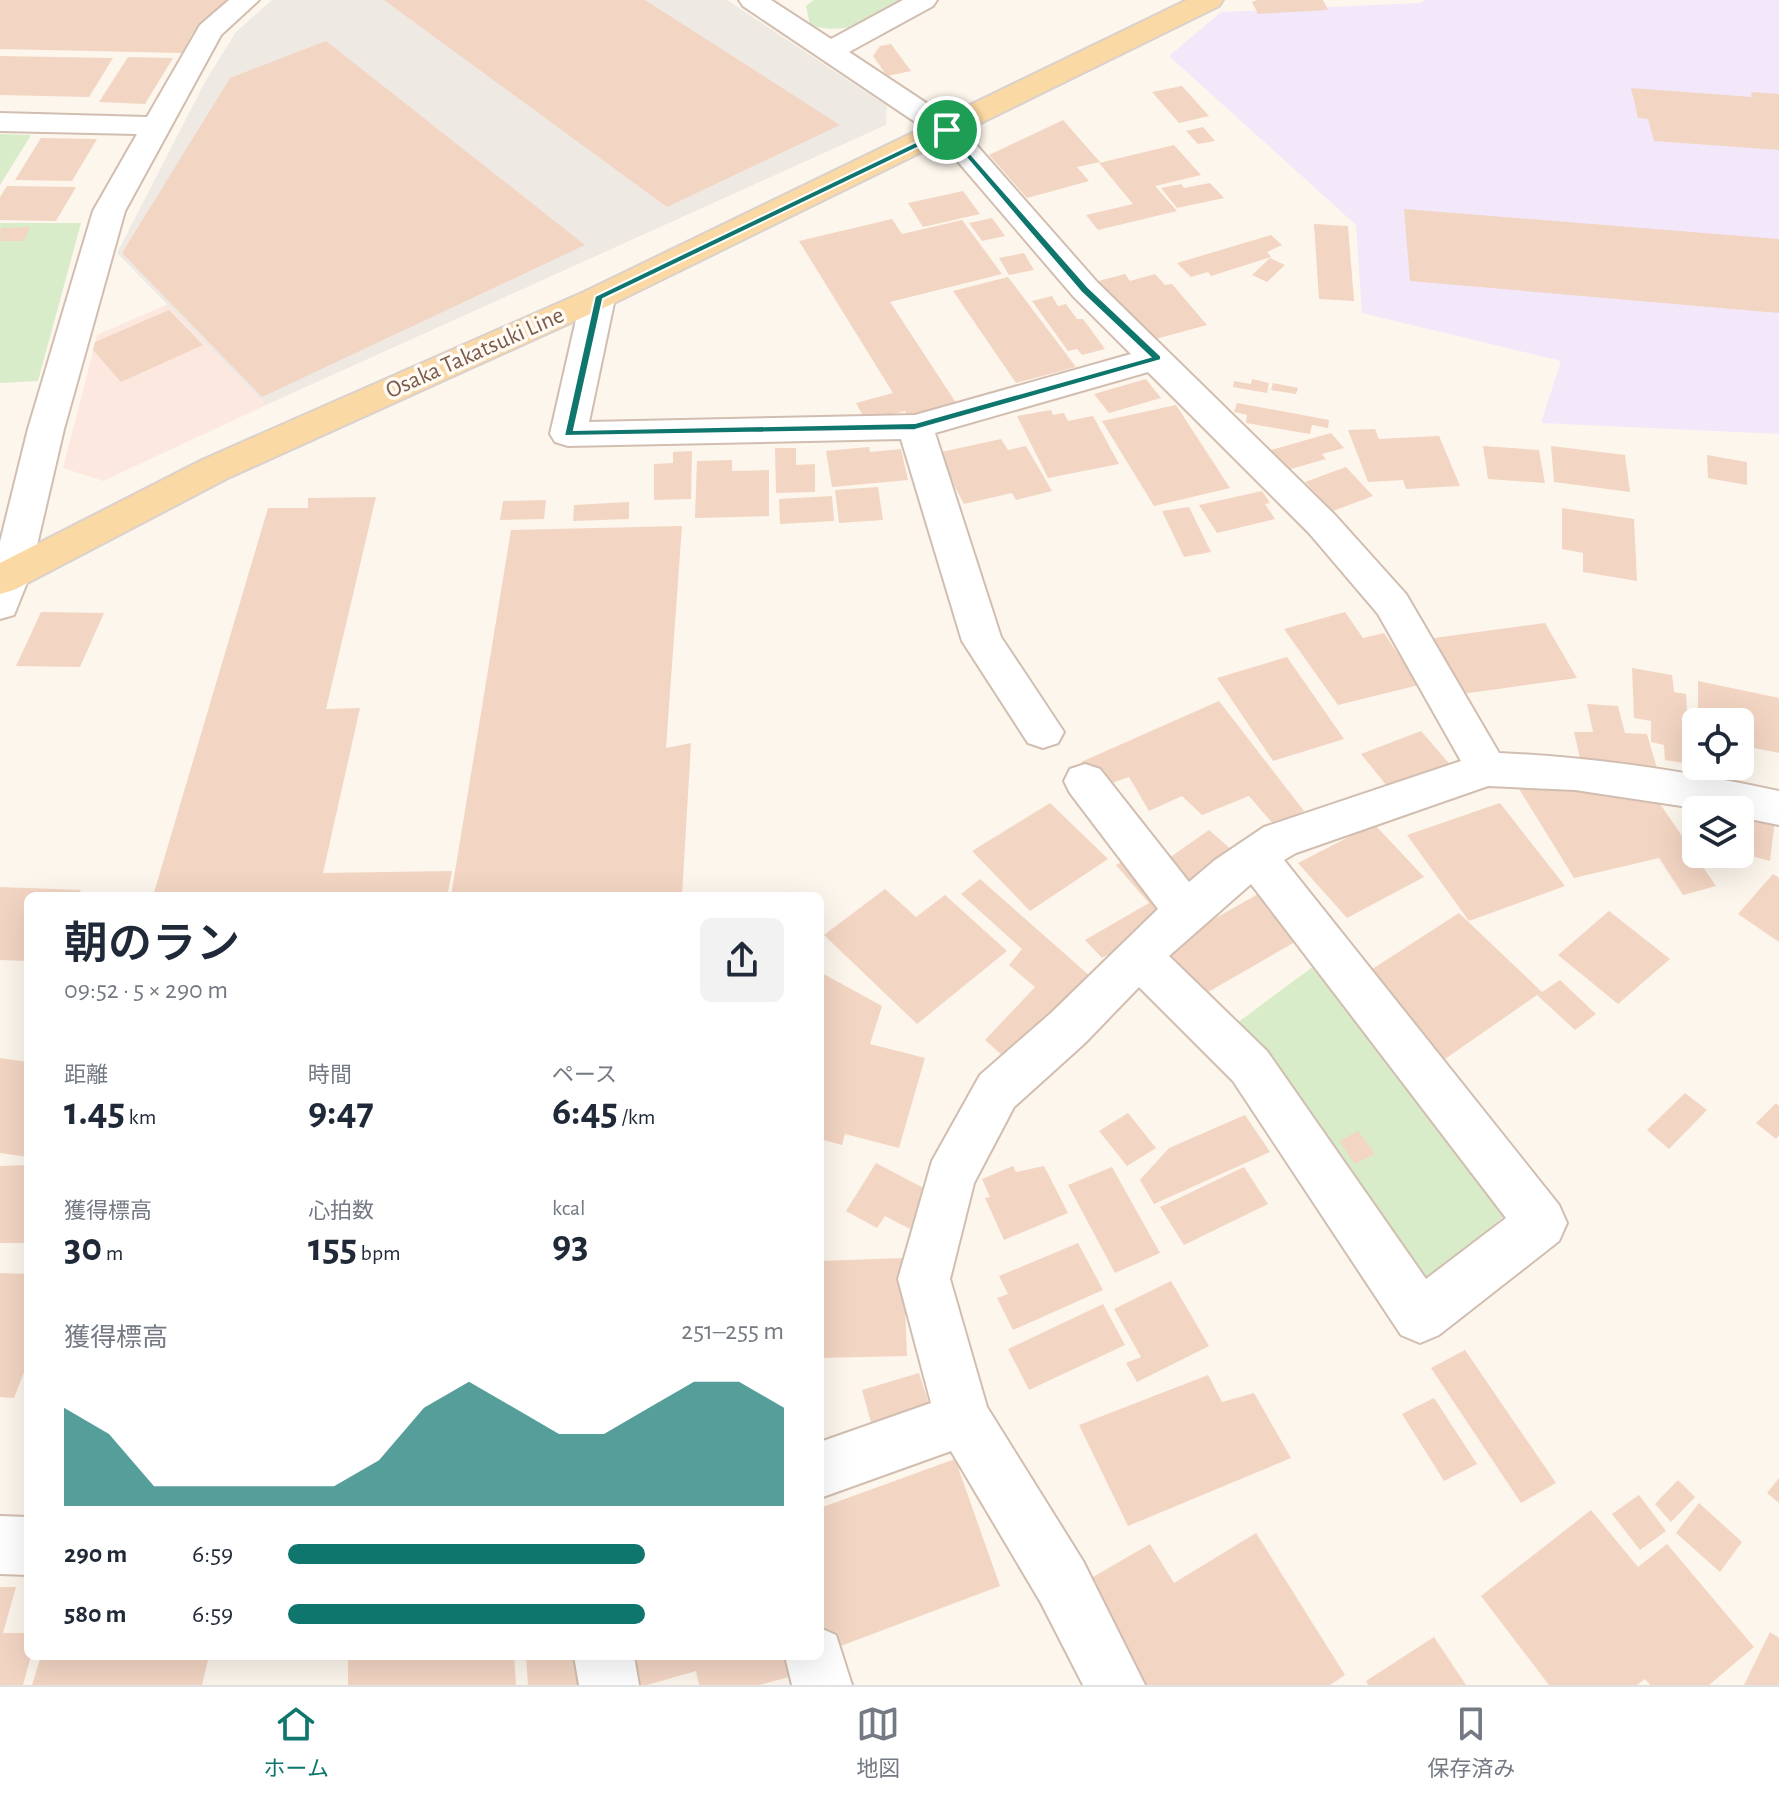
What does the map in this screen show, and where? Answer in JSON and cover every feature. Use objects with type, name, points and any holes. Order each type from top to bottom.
[{"type":"main road","name":"Osaka Takatsuki Line","points":[[4,587],[215,469],[598,298],[1209,0]]},
{"type":"street","points":[[4,587],[109,211],[210,31],[245,0]]},
{"type":"street","points":[[753,0],[792,10],[830,51],[947,130],[1085,289],[1322,524],[1392,604],[1487,769]]},
{"type":"street","points":[[830,51],[923,0]]},
{"type":"street","points":[[0,122],[154,126]]},
{"type":"street","points":[[598,298],[568,434],[915,427],[1157,358]]},
{"type":"street","points":[[915,427],[982,641],[1043,732]]},
{"type":"street","points":[[1115,1685],[1062,1582],[963,1419],[924,1279],[950,1178],[997,1091],[1068,1028],[1186,912],[1255,856],[1280,840],[1487,769],[1575,773],[1695,790],[1779,808]]},
{"type":"street","points":[[1085,781],[1186,912]]},
{"type":"street","points":[[1138,956],[1250,1066],[1420,1316],[1541,1223],[1255,856]]},
{"type":"street","points":[[824,1469],[963,1419]]},
{"type":"street","points":[[0,1545],[24,1546]]},
{"type":"street","points":[[605,1660],[609,1685]]},
{"type":"street","points":[[816,1660],[822,1685]]},
{"type":"shaded area","points":[[272,0],[727,0],[887,106],[886,125],[266,405],[117,253],[205,82],[236,32]]},
{"type":"shaded area","points":[[1425,0],[1779,0],[1779,434],[1541,423],[1561,361],[1362,313],[1356,225],[1169,56],[1221,12],[1420,3]]},
{"type":"shaded area","points":[[168,304],[266,405],[103,481],[63,468],[97,335]]},
{"type":"green space","points":[[814,0],[912,0],[862,23],[837,29],[810,25],[806,6]]},
{"type":"green space","points":[[0,134],[31,135],[0,185]]},
{"type":"green space","points":[[0,223],[81,223],[38,381],[0,383]]},
{"type":"green space","points":[[1314,966],[1506,1214],[1426,1287],[1237,1023]]},
{"type":"building","points":[[0,0],[231,0],[192,34],[182,53],[0,49]]},
{"type":"building","points":[[384,0],[645,0],[840,125],[667,207]]},
{"type":"building","points":[[1323,0],[1328,10],[1258,14],[1252,2]]},
{"type":"building","points":[[326,41],[585,245],[262,397],[122,253],[230,78]]},
{"type":"building","points":[[891,44],[911,71],[887,76],[873,56],[880,46]]},
{"type":"building","points":[[0,56],[113,58],[89,97],[0,95]]},
{"type":"building","points":[[128,57],[173,58],[145,104],[99,102]]},
{"type":"building","points":[[1182,86],[1209,116],[1179,123],[1152,92]]},
{"type":"building","points":[[1631,88],[1752,97],[1751,92],[1779,94],[1779,150],[1654,141],[1648,119],[1638,118]]},
{"type":"building","points":[[1063,120],[1100,162],[1077,167],[1089,181],[1027,198],[989,155]]},
{"type":"building","points":[[1203,127],[1215,141],[1198,144],[1186,131]]},
{"type":"building","points":[[41,138],[97,139],[72,181],[15,180]]},
{"type":"building","points":[[1174,145],[1201,175],[1155,186],[1177,211],[1098,230],[1086,215],[1133,204],[1099,163]]},
{"type":"building","points":[[1210,183],[1224,198],[1177,208],[1161,188],[1181,184],[1184,188]]},
{"type":"building","points":[[7,186],[76,187],[56,221],[0,220],[0,197]]},
{"type":"building","points":[[963,191],[980,214],[923,227],[908,203]]},
{"type":"building","points":[[1404,209],[1779,239],[1779,313],[1410,281]]},
{"type":"building","points":[[992,218],[1005,236],[982,241],[969,223]]},
{"type":"building","points":[[892,219],[902,234],[962,220],[1002,274],[890,302],[960,409],[911,421],[905,411],[866,421],[856,403],[893,393],[799,241]]},
{"type":"building","points":[[1314,224],[1348,226],[1354,301],[1319,299]]},
{"type":"building","points":[[30,227],[24,241],[0,241],[1,228]]},
{"type":"building","points":[[1271,235],[1282,245],[1267,252],[1271,257],[1211,276],[1208,272],[1191,277],[1177,263]]},
{"type":"building","points":[[1024,253],[1034,270],[1009,275],[999,258]]},
{"type":"building","points":[[1270,258],[1285,265],[1267,282],[1252,275]]},
{"type":"building","points":[[1125,274],[1130,281],[1155,274],[1165,285],[1172,284],[1207,325],[1152,340],[1128,310],[1115,313],[1091,283]]},
{"type":"building","points":[[1008,277],[1076,367],[1016,383],[953,291]]},
{"type":"building","points":[[1052,296],[1058,306],[1066,304],[1077,319],[1083,319],[1105,349],[1082,355],[1077,349],[1068,351],[1032,301]]},
{"type":"building","points":[[169,310],[203,345],[121,382],[93,350],[95,342]]},
{"type":"building","points":[[1146,379],[1161,398],[1109,413],[1094,394]]},
{"type":"building","points":[[1252,379],[1269,383],[1267,393],[1233,387],[1234,381],[1251,384]]},
{"type":"building","points":[[1273,383],[1298,388],[1296,394],[1271,390]]},
{"type":"building","points":[[1237,403],[1329,420],[1328,428],[1312,425],[1310,434],[1246,423],[1247,415],[1234,412]]},
{"type":"building","points":[[1176,405],[1230,488],[1154,506],[1102,421]]},
{"type":"building","points":[[1051,410],[1053,415],[1064,413],[1068,421],[1093,416],[1119,464],[1048,478],[1017,416]]},
{"type":"building","points":[[1375,429],[1379,439],[1439,436],[1460,486],[1406,489],[1403,480],[1368,482],[1348,430]]},
{"type":"building","points":[[1331,433],[1344,448],[1322,454],[1326,459],[1287,470],[1271,450]]},
{"type":"building","points":[[1001,439],[1008,450],[1026,446],[1052,491],[1016,500],[1012,493],[964,504],[937,453]]},
{"type":"building","points":[[1483,446],[1539,450],[1545,483],[1488,479]]},
{"type":"building","points":[[1551,446],[1625,455],[1630,492],[1554,482]]},
{"type":"building","points":[[869,447],[870,452],[901,449],[908,480],[832,487],[826,451]]},
{"type":"building","points":[[775,448],[796,448],[796,465],[815,464],[815,492],[776,493]]},
{"type":"building","points":[[692,451],[691,499],[654,500],[654,464],[673,463],[673,452]]},
{"type":"building","points":[[1707,455],[1747,462],[1747,485],[1708,478]]},
{"type":"building","points":[[732,460],[732,471],[769,470],[769,516],[695,518],[697,461]]},
{"type":"building","points":[[1346,467],[1373,496],[1333,511],[1305,482]]},
{"type":"building","points":[[878,487],[883,520],[839,523],[835,490]]},
{"type":"building","points":[[1262,491],[1270,503],[1265,504],[1275,519],[1217,533],[1199,505]]},
{"type":"building","points":[[832,496],[834,521],[780,524],[779,499]]},
{"type":"building","points":[[376,497],[326,709],[360,708],[323,873],[452,871],[448,892],[154,892],[268,508],[308,508],[308,498]]},
{"type":"building","points":[[546,500],[544,519],[500,520],[503,501]]},
{"type":"building","points":[[629,502],[629,519],[573,521],[574,505]]},
{"type":"building","points":[[1189,507],[1211,552],[1184,557],[1162,511]]},
{"type":"building","points":[[1562,508],[1634,519],[1637,581],[1583,572],[1583,553],[1562,549]]},
{"type":"building","points":[[682,526],[666,748],[691,743],[682,892],[452,892],[511,530]]},
{"type":"building","points":[[41,612],[104,613],[80,667],[16,666]]},
{"type":"building","points":[[1345,612],[1363,638],[1384,633],[1419,685],[1338,705],[1284,629]]},
{"type":"building","points":[[1545,623],[1577,678],[1462,694],[1434,638]]},
{"type":"building","points":[[1287,657],[1344,739],[1273,761],[1217,678]]},
{"type":"building","points":[[1632,668],[1672,675],[1674,692],[1686,694],[1687,708],[1682,708],[1682,763],[1665,760],[1664,745],[1651,742],[1651,721],[1634,718]]},
{"type":"building","points":[[1698,681],[1779,698],[1779,753],[1754,748],[1754,708],[1698,708]]},
{"type":"building","points":[[1219,701],[1304,811],[1274,825],[1249,796],[1202,815],[1182,796],[1149,811],[1129,777],[1098,788],[1081,762]]},
{"type":"building","points":[[1587,704],[1618,706],[1625,733],[1647,734],[1659,775],[1583,771],[1574,732],[1593,732]]},
{"type":"building","points":[[1421,731],[1453,768],[1392,792],[1361,754]]},
{"type":"building","points":[[1693,780],[1732,780],[1731,794],[1693,785]]},
{"type":"building","points":[[1516,784],[1654,795],[1682,836],[1682,868],[1704,868],[1716,886],[1683,895],[1659,858],[1574,878]]},
{"type":"building","points":[[1050,803],[1108,859],[1030,911],[972,851]]},
{"type":"building","points":[[1500,803],[1565,886],[1469,921],[1407,835]]},
{"type":"building","points":[[1754,813],[1775,820],[1770,861],[1754,857]]},
{"type":"building","points":[[1374,824],[1424,877],[1347,918],[1298,863]]},
{"type":"building","points":[[1209,830],[1233,851],[1179,890],[1155,868]]},
{"type":"building","points":[[1135,855],[1184,911],[1102,958],[1085,940],[1149,903],[1116,865]]},
{"type":"building","points":[[1773,874],[1779,878],[1779,942],[1738,914]]},
{"type":"building","points":[[980,879],[1090,976],[1012,1064],[985,1040],[1035,987],[1009,965],[1022,949],[961,894]]},
{"type":"building","points":[[0,887],[81,890],[24,892],[24,961],[0,960]]},
{"type":"building","points":[[885,889],[916,917],[945,895],[1007,951],[917,1024],[824,935]]},
{"type":"building","points":[[1258,894],[1300,939],[1203,995],[1163,948]]},
{"type":"building","points":[[1609,911],[1670,959],[1618,1004],[1558,955]]},
{"type":"building","points":[[1459,913],[1542,992],[1560,980],[1596,1014],[1575,1030],[1537,995],[1445,1059],[1363,975]]},
{"type":"building","points":[[824,974],[882,1006],[870,1044],[925,1058],[899,1148],[845,1134],[842,1145],[824,1140]]},
{"type":"building","points":[[0,1058],[24,1061],[24,1156],[0,1153]]},
{"type":"building","points":[[1685,1093],[1707,1110],[1669,1149],[1647,1130]]},
{"type":"building","points":[[1776,1103],[1779,1106],[1779,1135],[1776,1139],[1756,1123]]},
{"type":"building","points":[[1128,1113],[1156,1148],[1127,1166],[1099,1131]]},
{"type":"building","points":[[1245,1115],[1270,1152],[1154,1204],[1140,1180],[1169,1148]]},
{"type":"building","points":[[1358,1131],[1375,1154],[1355,1164],[1339,1141]]},
{"type":"building","points":[[876,1163],[931,1192],[910,1229],[885,1216],[877,1228],[846,1211]]},
{"type":"building","points":[[24,1165],[24,1243],[0,1243],[0,1166]]},
{"type":"building","points":[[1013,1166],[1016,1172],[1044,1166],[1068,1213],[1004,1240],[985,1198],[990,1197],[982,1179]]},
{"type":"building","points":[[1112,1167],[1160,1253],[1115,1273],[1068,1185]]},
{"type":"building","points":[[1244,1167],[1268,1204],[1184,1245],[1160,1207]]},
{"type":"building","points":[[1078,1243],[1103,1290],[1013,1330],[997,1298],[1008,1294],[999,1276]]},
{"type":"building","points":[[903,1258],[907,1356],[824,1358],[824,1261]]},
{"type":"building","points":[[0,1273],[24,1274],[24,1372],[14,1398],[0,1397]]},
{"type":"building","points":[[1171,1281],[1209,1346],[1137,1382],[1126,1363],[1141,1357],[1114,1309]]},
{"type":"building","points":[[1103,1304],[1125,1345],[1029,1390],[1008,1349]]},
{"type":"building","points":[[1465,1350],[1556,1483],[1521,1503],[1431,1368]]},
{"type":"building","points":[[919,1373],[930,1407],[872,1426],[862,1390]]},
{"type":"building","points":[[1208,1375],[1222,1402],[1254,1393],[1291,1458],[1128,1526],[1079,1425]]},
{"type":"building","points":[[1434,1398],[1477,1464],[1444,1481],[1402,1414]]},
{"type":"building","points":[[955,1459],[1000,1586],[830,1650],[824,1628],[824,1507]]},
{"type":"building","points":[[1779,1478],[1779,1503],[1767,1493]]},
{"type":"building","points":[[1678,1480],[1695,1497],[1671,1522],[1655,1504]]},
{"type":"building","points":[[1639,1495],[1666,1531],[1640,1550],[1612,1514]]},
{"type":"building","points":[[1699,1503],[1742,1542],[1720,1572],[1676,1533]]},
{"type":"building","points":[[1591,1510],[1638,1567],[1667,1544],[1754,1647],[1709,1685],[1650,1685],[1645,1679],[1637,1685],[1549,1685],[1481,1596]]},
{"type":"building","points":[[1256,1533],[1345,1675],[1330,1685],[1128,1685],[1074,1588],[1150,1544],[1174,1583]]},
{"type":"building","points":[[0,1587],[16,1587],[3,1633],[24,1633],[24,1660],[30,1660],[23,1685],[0,1685]]},
{"type":"building","points":[[1770,1632],[1779,1638],[1779,1685],[1744,1685]]},
{"type":"building","points":[[1434,1637],[1466,1685],[1368,1685],[1366,1681]]},
{"type":"building","points":[[40,1660],[208,1660],[202,1685],[32,1685]]},
{"type":"building","points":[[348,1660],[514,1660],[516,1685],[348,1685]]},
{"type":"building","points":[[526,1660],[593,1660],[595,1685],[528,1685]]},
{"type":"building","points":[[623,1660],[793,1660],[796,1675],[759,1685],[699,1685],[696,1671],[647,1685],[626,1685]]},
{"type":"route","points":[[947,130],[1085,289],[1157,358],[915,427],[568,434],[598,298],[947,130]]}]
